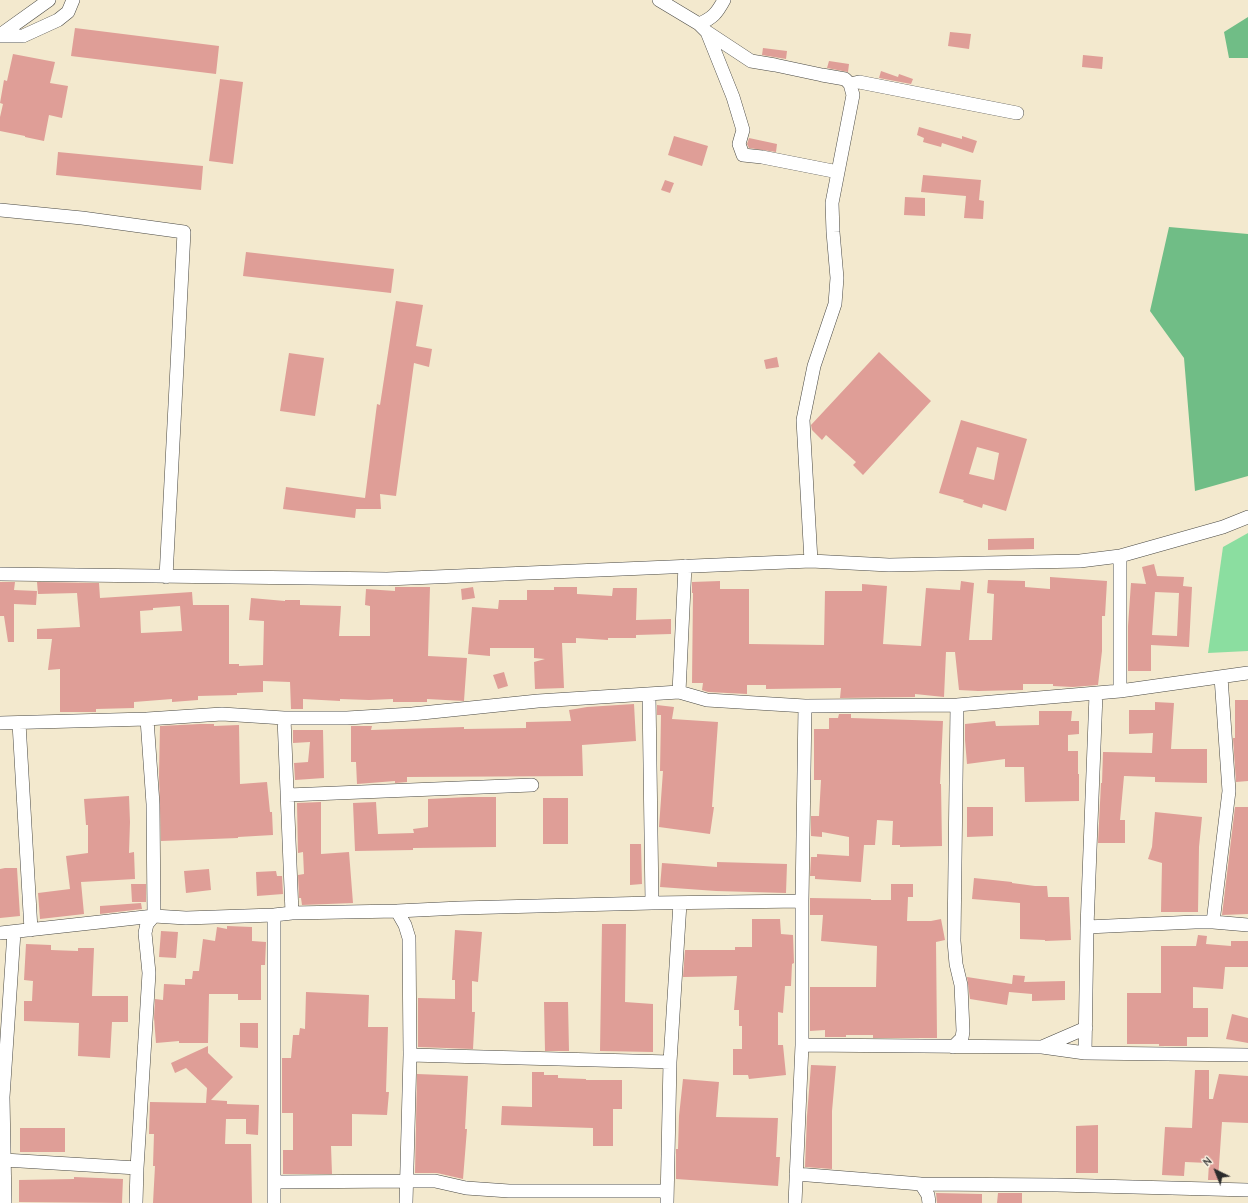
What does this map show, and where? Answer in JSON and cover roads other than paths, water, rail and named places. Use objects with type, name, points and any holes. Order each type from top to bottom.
[{"type":"street","points":[[0,36],[49,0]]},
{"type":"street","points":[[0,36],[23,36],[58,20],[68,12],[73,0]]},
{"type":"street","points":[[659,0],[703,28],[751,62],[775,65],[822,76],[845,79],[850,84],[853,95],[832,203],[837,278],[835,304],[814,366],[803,420],[811,561]]},
{"type":"street","points":[[703,28],[708,20],[714,16],[724,0]]},
{"type":"street","points":[[703,28],[733,97],[743,130],[739,144],[744,155],[838,172]]},
{"type":"street","points":[[850,84],[858,82],[1017,113]]},
{"type":"street","points":[[0,210],[82,218],[184,232],[166,576]]},
{"type":"street","points":[[0,574],[387,579],[811,561],[889,566],[1080,561],[1120,556],[1223,527],[1248,518]]},
{"type":"street","points":[[1120,556],[1120,691]]},
{"type":"street","points":[[679,692],[685,566]]},
{"type":"street","points":[[0,723],[222,714],[284,718],[347,718],[412,714],[538,701],[679,692],[707,700],[805,706],[957,705],[1096,694],[1248,673]]},
{"type":"street","points":[[1213,922],[1229,791],[1221,677]]},
{"type":"street","points":[[1085,1053],[1087,927],[1096,694]]},
{"type":"street","points":[[648,695],[652,903]]},
{"type":"street","points":[[953,1047],[962,1038],[964,1031],[961,985],[956,964],[954,941],[957,705]]},
{"type":"street","points":[[795,1203],[802,1045],[802,902],[805,706]]},
{"type":"street","points":[[136,1203],[149,973],[145,933],[147,924],[154,916],[153,804],[147,718]]},
{"type":"street","points":[[284,718],[292,913]]},
{"type":"street","points":[[19,723],[31,930]]},
{"type":"street","points":[[288,795],[532,785]]},
{"type":"street","points":[[0,933],[154,916],[186,918],[274,916],[292,913],[652,903],[802,902]]},
{"type":"street","points":[[275,1182],[435,1181],[466,1188],[509,1191],[667,1197],[670,1062],[680,903]]},
{"type":"street","points":[[397,911],[405,925],[409,938],[410,1055],[406,1203]]},
{"type":"street","points":[[274,916],[274,1203]]},
{"type":"street","points":[[1087,927],[1213,922],[1248,925]]},
{"type":"street","points":[[5,1203],[2,1097],[14,932]]},
{"type":"street","points":[[1042,1047],[1086,1028]]},
{"type":"street","points":[[802,1045],[1042,1047],[1085,1053],[1248,1055]]},
{"type":"street","points":[[410,1055],[670,1062]]},
{"type":"street","points":[[4,1160],[137,1168]]},
{"type":"street","points":[[796,1174],[921,1184],[1057,1185],[1248,1190]]},
{"type":"street","points":[[921,1184],[928,1195],[929,1203]]}]
